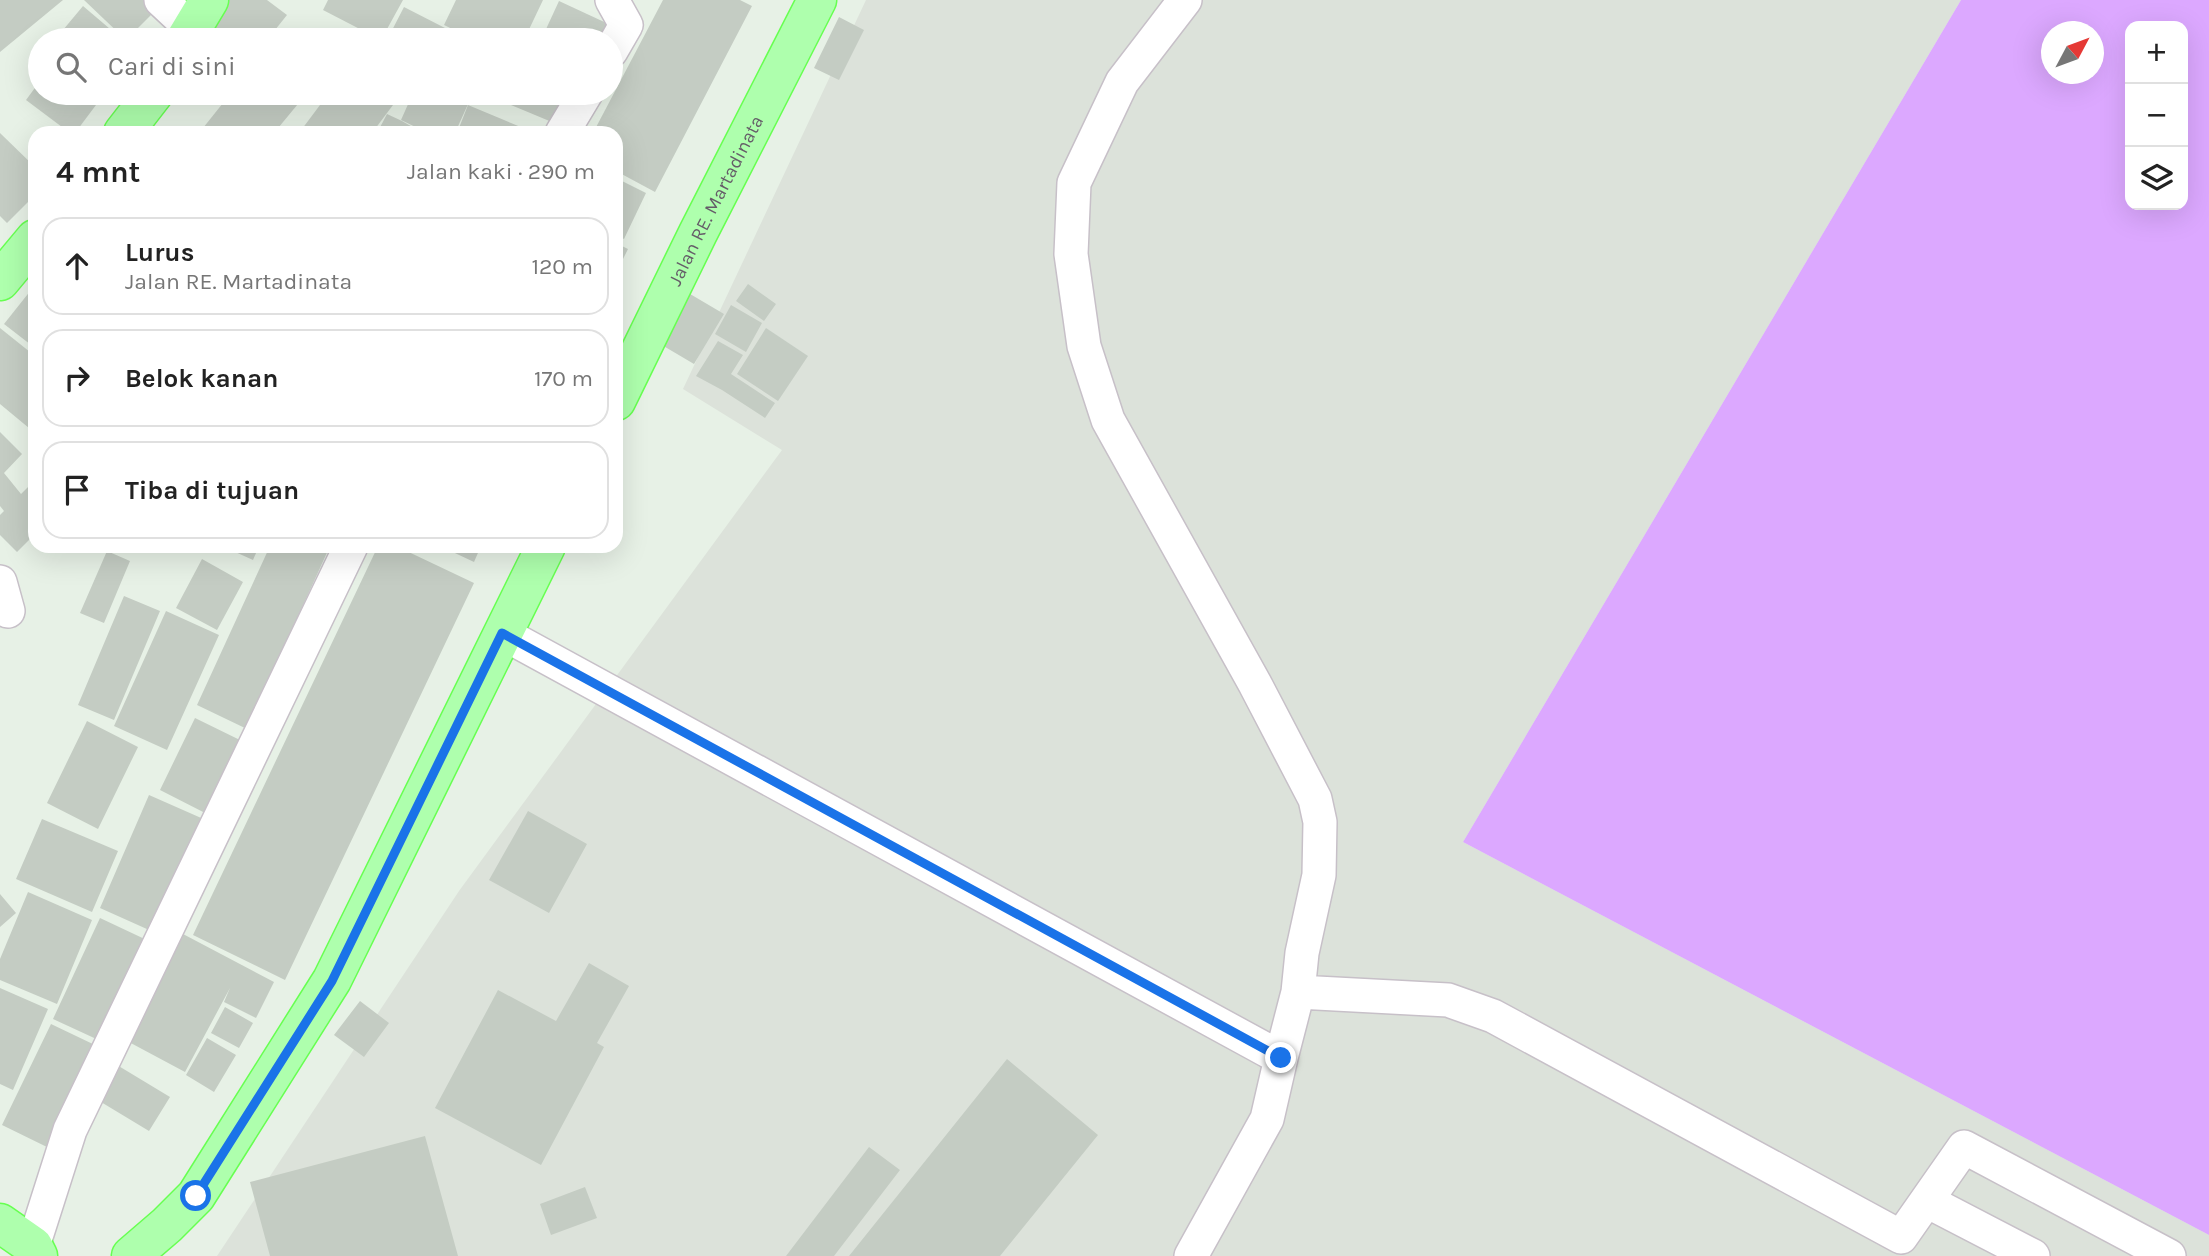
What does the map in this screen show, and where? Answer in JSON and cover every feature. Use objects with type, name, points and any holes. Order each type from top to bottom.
[{"type":"main road","name":"Jalan RE. Martadinata","points":[[623,387],[817,0]]},
{"type":"main road","points":[[128,126],[145,105]]},
{"type":"main road","points":[[0,281],[28,247]]},
{"type":"main road","points":[[131,1256],[196,1196],[332,981],[542,553]]},
{"type":"main road","points":[[0,1223],[35,1251]]},
{"type":"street","points":[[161,0],[195,23]]},
{"type":"street","points":[[612,0],[626,24],[623,29]]},
{"type":"street","points":[[1185,0],[1122,82],[1074,183],[1071,254],[1084,346],[1108,420],[1255,684],[1315,799],[1320,822],[1320,875],[1302,953],[1298,992],[1267,1119],[1191,1256]]},
{"type":"street","points":[[566,126],[579,105]]},
{"type":"street","points":[[35,1251],[70,1130],[348,553]]},
{"type":"street","points":[[502,633],[1281,1058]]},
{"type":"street","points":[[1298,992],[1448,1000],[1493,1016],[1901,1237],[1964,1147],[2169,1256]]},
{"type":"street","points":[[1927,1201],[2033,1256]]},
{"type":"shaded area","points":[[866,0],[1961,0],[1463,842],[2209,1235],[2209,1256],[217,1256],[459,891],[782,450],[683,389]]},
{"type":"shaded area","points":[[1961,0],[2209,0],[2209,1235],[1463,842]]},
{"type":"building","points":[[0,0],[63,0],[28,28],[0,52]]},
{"type":"building","points":[[84,0],[156,0],[161,5],[138,28],[113,28]]},
{"type":"building","points":[[224,0],[267,0],[287,15],[277,28],[210,28],[205,24]]},
{"type":"building","points":[[328,0],[403,0],[388,28],[358,28],[323,10]]},
{"type":"building","points":[[456,0],[543,0],[530,28],[450,28],[444,25]]},
{"type":"building","points":[[663,0],[740,0],[752,6],[655,192],[623,175],[623,126],[597,126],[608,105],[623,105],[623,76]]},
{"type":"building","points":[[559,1],[615,27],[614,28],[547,28]]},
{"type":"building","points":[[83,6],[109,28],[65,28]]},
{"type":"building","points":[[404,7],[445,28],[393,28]]},
{"type":"building","points":[[839,17],[864,30],[839,80],[814,68]]},
{"type":"building","points":[[33,105],[96,105],[80,126],[61,126]]},
{"type":"building","points":[[221,105],[297,105],[280,126],[205,126]]},
{"type":"building","points":[[320,105],[393,105],[377,126],[304,126]]},
{"type":"building","points":[[408,105],[468,105],[458,126],[413,126],[401,120]]},
{"type":"building","points":[[468,105],[518,126],[460,126]]},
{"type":"building","points":[[511,105],[567,105],[559,125]]},
{"type":"building","points":[[387,114],[411,126],[381,126]]},
{"type":"building","points":[[0,133],[28,160],[28,202],[7,223],[0,216]]},
{"type":"building","points":[[623,182],[646,193],[623,238]]},
{"type":"building","points":[[623,246],[628,249],[623,259]]},
{"type":"building","points":[[748,284],[776,304],[764,321],[736,301]]},
{"type":"building","points":[[685,291],[724,314],[694,364],[655,341]]},
{"type":"building","points":[[28,294],[28,343],[4,324]]},
{"type":"building","points":[[731,305],[762,323],[746,352],[715,334]]},
{"type":"building","points":[[0,328],[28,350],[28,427],[0,404]]},
{"type":"building","points":[[766,328],[808,356],[778,401],[737,374]]},
{"type":"building","points":[[718,341],[743,355],[731,374],[775,403],[765,418],[696,376]]},
{"type":"building","points":[[0,432],[22,454],[4,473],[21,494],[28,487],[28,541],[17,552],[0,535],[0,515],[4,511],[0,506]]},
{"type":"building","points":[[106,553],[130,561],[104,623],[80,613]]},
{"type":"building","points":[[238,553],[256,553],[253,560]]},
{"type":"building","points":[[267,553],[327,553],[247,729],[197,705]]},
{"type":"building","points":[[375,553],[411,553],[474,583],[285,980],[193,935]]},
{"type":"building","points":[[455,553],[478,553],[474,562]]},
{"type":"building","points":[[202,559],[243,582],[217,630],[176,608]]},
{"type":"building","points":[[124,596],[160,611],[114,720],[78,705]]},
{"type":"building","points":[[166,611],[219,635],[167,750],[114,726]]},
{"type":"building","points":[[195,718],[244,742],[209,815],[160,790]]},
{"type":"building","points":[[87,721],[138,747],[98,829],[47,803]]},
{"type":"building","points":[[149,795],[208,821],[158,934],[100,908]]},
{"type":"building","points":[[528,811],[587,844],[549,913],[489,880]]},
{"type":"building","points":[[42,819],[118,851],[92,912],[16,879]]},
{"type":"building","points":[[28,892],[92,920],[57,1004],[0,980],[0,959]]},
{"type":"building","points":[[0,894],[16,913],[0,927]]},
{"type":"building","points":[[100,918],[151,942],[105,1043],[53,1019]]},
{"type":"building","points":[[183,934],[274,982],[256,1018],[224,1002],[230,988],[185,1072],[127,1041]]},
{"type":"building","points":[[589,963],[629,986],[597,1043],[604,1047],[541,1165],[435,1108],[498,990],[556,1021]]},
{"type":"building","points":[[0,988],[48,1009],[13,1090],[0,1084]]},
{"type":"building","points":[[360,1001],[389,1023],[364,1057],[334,1035]]},
{"type":"building","points":[[225,1007],[253,1023],[239,1048],[211,1033]]},
{"type":"building","points":[[51,1024],[97,1046],[49,1148],[2,1125]]},
{"type":"building","points":[[207,1038],[236,1055],[214,1092],[186,1075]]},
{"type":"building","points":[[1007,1059],[1098,1135],[1000,1256],[849,1256]]},
{"type":"building","points":[[117,1065],[170,1097],[149,1131],[96,1099]]},
{"type":"building","points":[[425,1136],[458,1256],[270,1256],[250,1182]]},
{"type":"building","points":[[869,1147],[900,1170],[834,1256],[786,1256]]},
{"type":"building","points":[[585,1187],[597,1218],[551,1235],[540,1204]]},
{"type":"route","points":[[196,1196],[332,981],[502,633],[1281,1058]]}]
